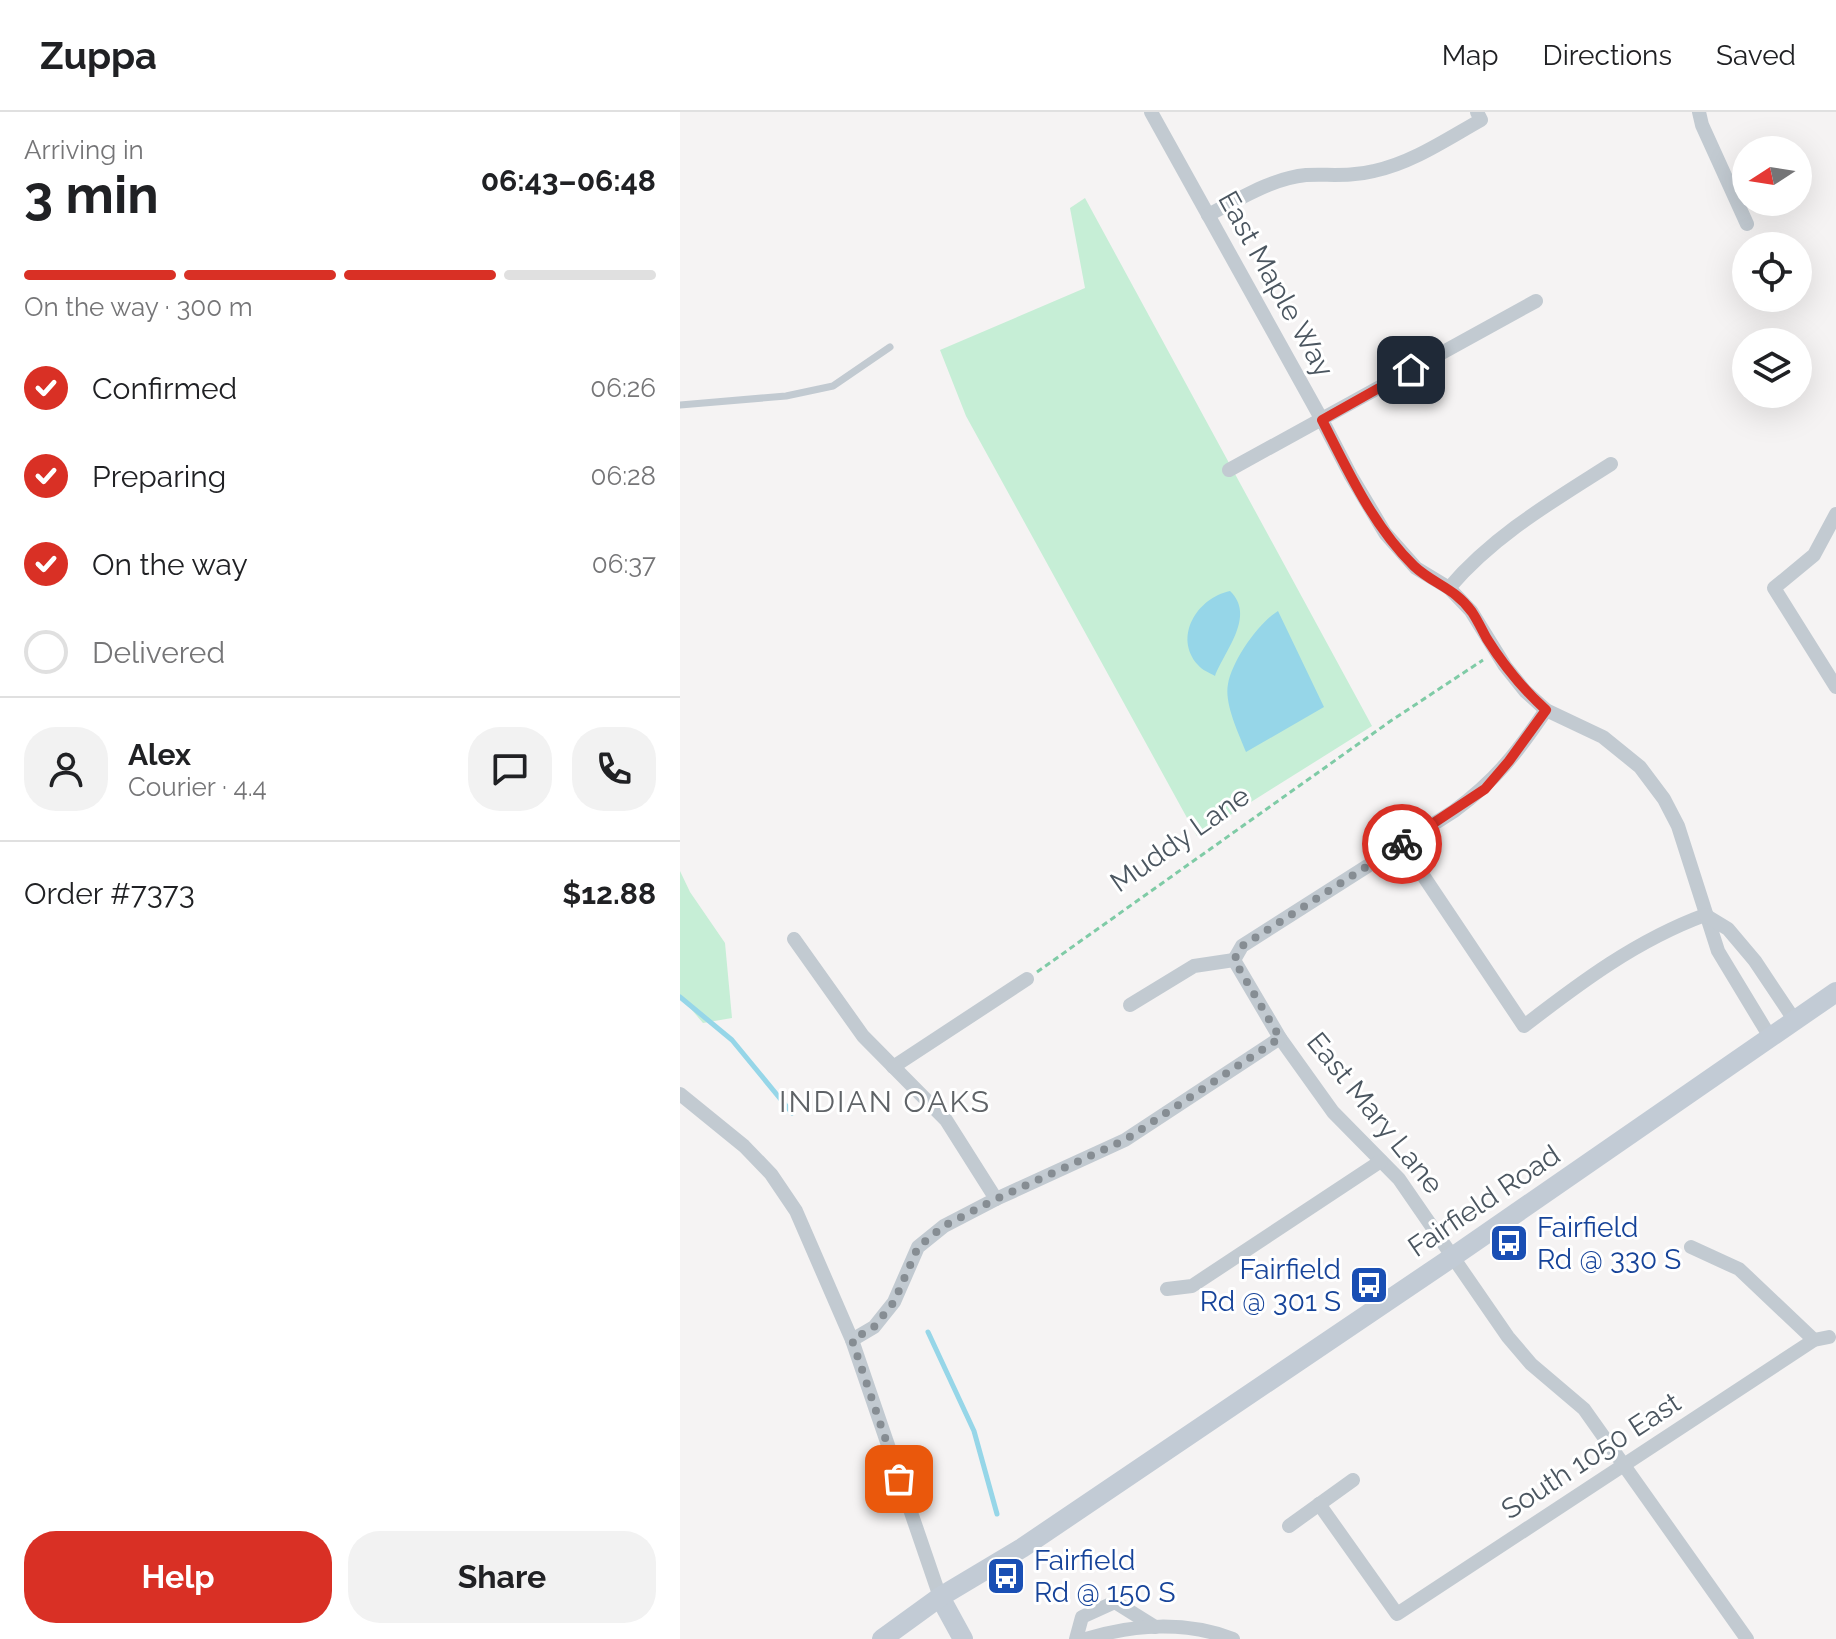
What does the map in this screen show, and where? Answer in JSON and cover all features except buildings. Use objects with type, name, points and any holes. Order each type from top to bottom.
[{"type":"street","name":"East Maple Way","points":[[1151,112],[1385,533],[1416,568],[1449,588],[1471,611],[1525,691],[1546,710],[1603,737],[1640,767],[1664,799],[1678,826],[1718,951],[1770,1037]]},
{"type":"street","points":[[1699,112],[1747,224]]},
{"type":"street","points":[[1208,215],[1267,186],[1303,175],[1344,176],[1403,162],[1479,116]]},
{"type":"street","points":[[1229,470],[1536,301]]},
{"type":"street","points":[[1449,588],[1473,561],[1509,530],[1611,464]]},
{"type":"street","points":[[1836,514],[1814,555],[1774,588],[1836,687]]},
{"type":"street","points":[[1130,1005],[1194,966],[1234,960],[1242,946],[1485,789],[1546,710]]},
{"type":"street","points":[[1402,844],[1524,1026],[1581,982],[1636,947],[1674,926],[1705,915],[1728,929],[1755,961],[1795,1021]]},
{"type":"street","points":[[794,939],[863,1036],[946,1120],[996,1199]]},
{"type":"street","name":"East Mary Lane","points":[[1234,960],[1280,1038],[1333,1112],[1399,1179],[1508,1337],[1531,1364],[1584,1409],[1747,1639]]},
{"type":"street","points":[[893,1067],[1027,979]]},
{"type":"street","name":"Fairfield Road","points":[[882,1639],[940,1597],[1022,1548],[1454,1256],[1836,992]]},
{"type":"street","points":[[852,1340],[874,1327],[894,1302],[918,1247],[944,1226],[1125,1140],[1280,1038]]},
{"type":"street","points":[[680,1094],[744,1146],[771,1174],[796,1211],[852,1340],[940,1597],[963,1639]]},
{"type":"street","points":[[1167,1289],[1192,1286],[1381,1161]]},
{"type":"street","name":"South 1050 East","points":[[1319,1504],[1397,1614],[1822,1339],[1739,1269],[1691,1247]]},
{"type":"street","points":[[1289,1526],[1353,1480]]},
{"type":"street","points":[[1076,1639],[1082,1617],[1115,1602],[1155,1627]]},
{"type":"street","points":[[1086,1639],[1118,1629],[1155,1627],[1206,1629],[1233,1639]]},
{"type":"lane","points":[[680,405],[786,396],[833,386],[890,347]]},
{"type":"path","name":"Muddy Lane","points":[[1027,979],[1392,720],[1496,652]]},
{"type":"green space","points":[[1085,198],[1372,726],[1197,836],[966,416],[940,350],[1085,288],[1070,208]]},
{"type":"green space","points":[[680,871],[690,892],[725,943],[732,1018],[703,1023],[680,996]]},
{"type":"water","points":[[1230,591],[1240,611],[1239,622],[1215,676],[1200,667],[1191,654],[1188,631],[1199,610],[1218,595]]},
{"type":"water","points":[[1278,611],[1324,707],[1246,752],[1230,710],[1227,692],[1230,675],[1247,643],[1262,624]]},
{"type":"waterway","points":[[680,997],[732,1040],[792,1113]]},
{"type":"waterway","points":[[928,1332],[974,1431],[997,1514]]},
{"type":"way so far","points":[[899,1479],[852,1340],[874,1327],[894,1302],[918,1247],[944,1226],[996,1199],[1125,1140],[1280,1038],[1234,960],[1242,946],[1402,844]]},
{"type":"place","name":"Fairfield Rd @ 330 S","points":[[1509,1243]]},
{"type":"place","name":"Fairfield Rd @ 301 S","points":[[1369,1285]]},
{"type":"place","name":"Fairfield Rd @ 150 S","points":[[1006,1576]]},
{"type":"district","name":"INDIAN OAKS","points":[[885,1101]]},
{"type":"route","points":[[1402,844],[1485,789],[1546,710],[1525,691],[1505,666],[1471,611],[1449,588],[1416,568],[1385,533],[1322,420],[1411,370]]}]
